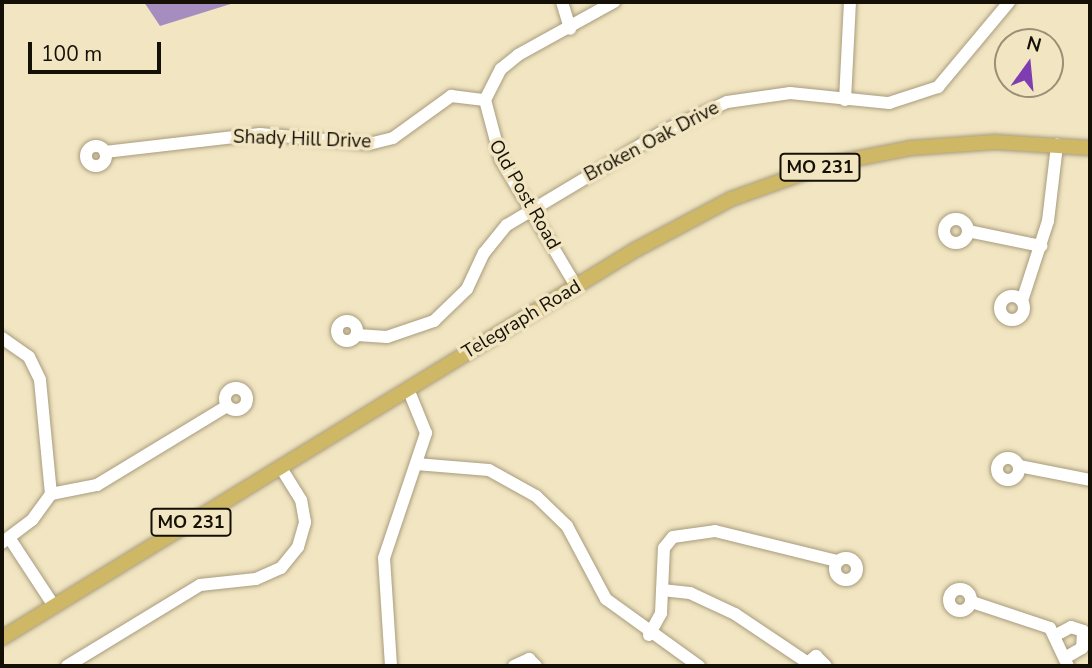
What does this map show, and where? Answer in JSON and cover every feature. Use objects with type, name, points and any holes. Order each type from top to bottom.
[{"type":"main road","name":"Telegraph Road","points":[[2,638],[280,467],[411,395],[576,286],[699,214],[805,171],[911,148],[1057,145],[1090,148]]},
{"type":"street","points":[[562,2],[570,29]]},
{"type":"street","points":[[485,100],[509,62],[614,2]]},
{"type":"street","points":[[845,100],[850,2]]},
{"type":"street","name":"Broken Oak Drive","points":[[357,335],[408,333],[445,314],[467,289],[494,237],[532,208],[727,102],[790,93],[889,103],[938,87],[1009,2]]},
{"type":"street","name":"Shady Hill Drive","points":[[105,152],[260,134],[369,145],[393,138],[451,96],[485,100]]},
{"type":"street","name":"Old Post Road","points":[[485,100],[492,143],[576,286]]},
{"type":"street","points":[[1023,302],[1041,246],[1057,145]]},
{"type":"street","points":[[968,231],[1041,246]]},
{"type":"street","points":[[2,338],[29,357],[40,380],[51,494]]},
{"type":"street","points":[[391,666],[384,558],[426,433],[411,395]]},
{"type":"street","points":[[54,606],[6,541],[51,494],[97,485],[227,406]]},
{"type":"street","points":[[416,464],[489,470],[536,496],[567,526],[606,599],[649,635],[699,666]]},
{"type":"street","points":[[1019,466],[1090,480]]},
{"type":"street","points":[[67,666],[200,585],[256,579],[281,568],[298,547],[304,523],[301,500],[280,467]]},
{"type":"street","points":[[649,635],[660,613],[664,548],[692,532],[746,536],[837,561]]},
{"type":"street","points":[[662,590],[690,593],[735,614],[804,664],[816,656],[826,666]]},
{"type":"street","points":[[972,602],[1023,616],[1056,635],[1068,661],[1082,648],[1083,631],[1071,627],[1056,635]]},
{"type":"street","points":[[514,666],[529,659],[536,666]]},
{"type":"shaded area","points":[[144,2],[237,2],[160,26]]}]
